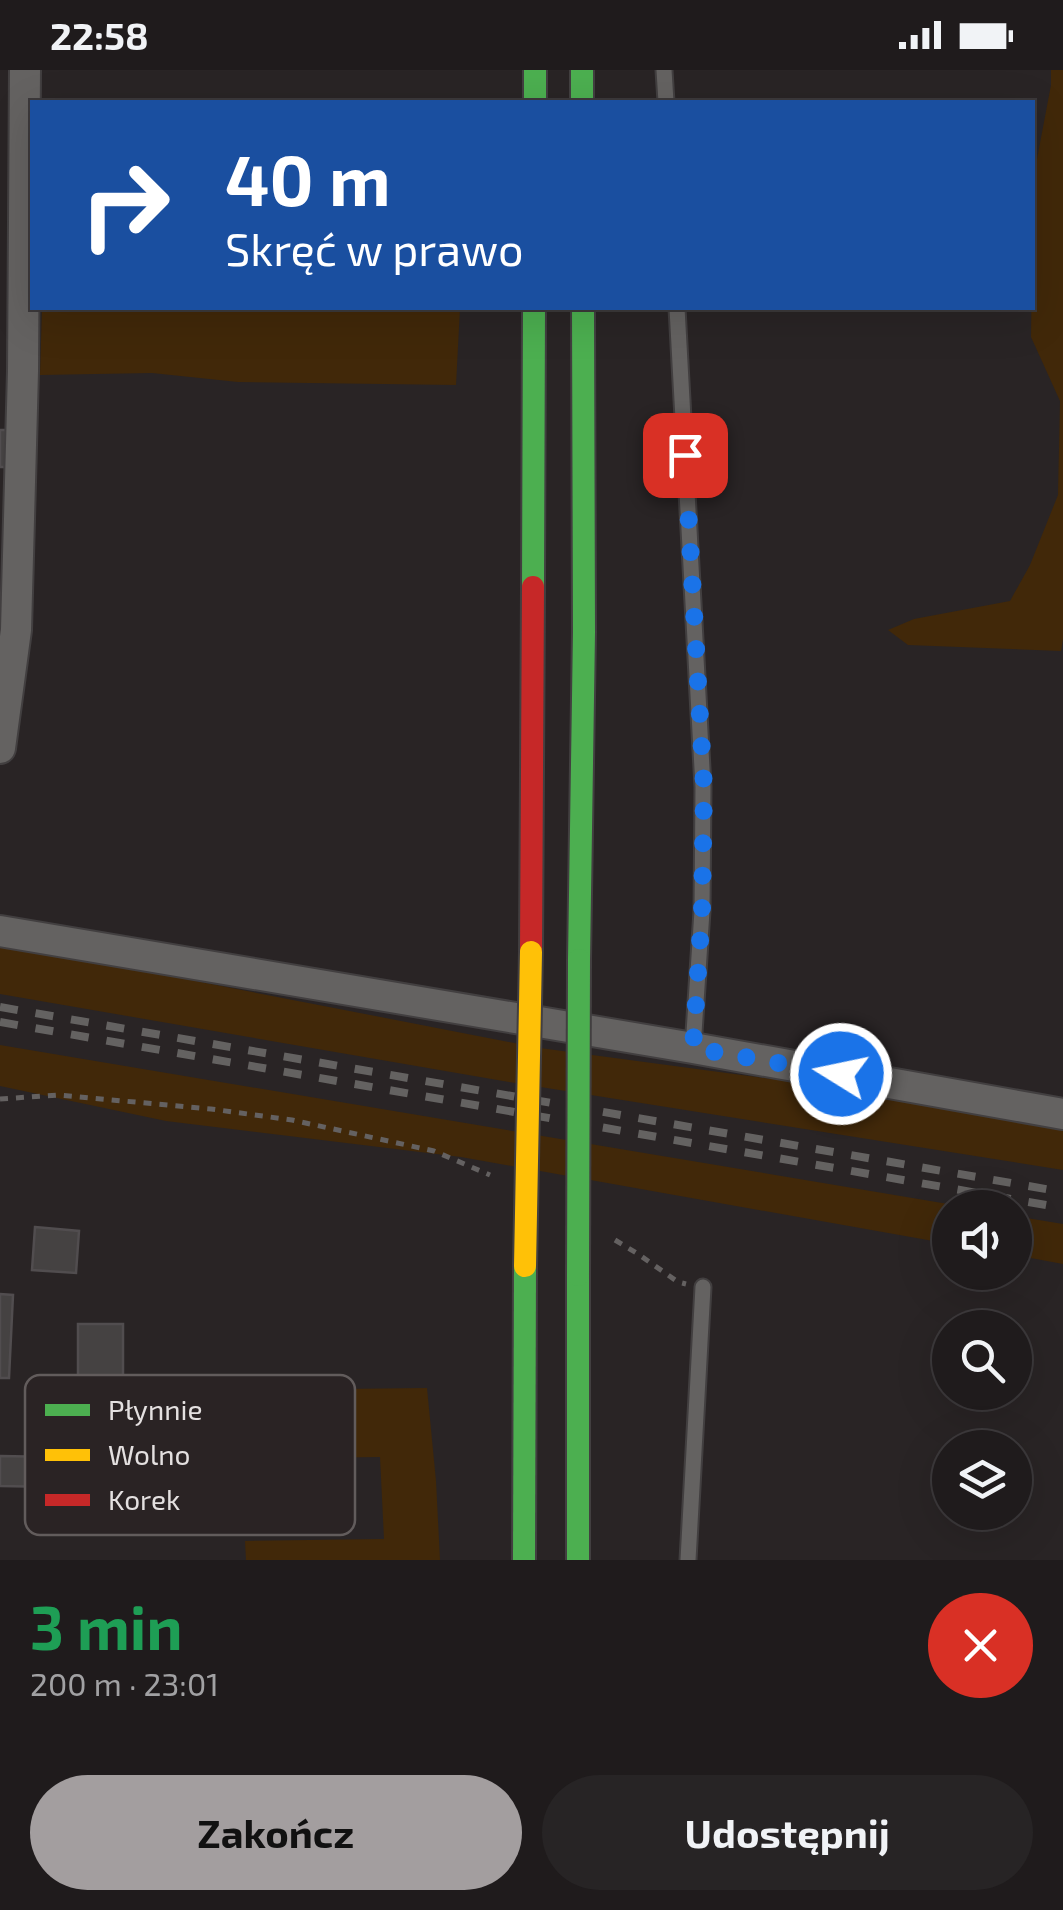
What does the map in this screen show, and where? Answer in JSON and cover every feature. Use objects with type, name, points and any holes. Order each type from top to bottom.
[{"type":"main road","points":[[534,100],[535,70]]},
{"type":"main road","points":[[582,70],[582,100]]},
{"type":"main road","points":[[524,1560],[534,310]]},
{"type":"main road","points":[[578,1560],[583,310]]},
{"type":"street","points":[[0,748],[16,630],[25,70]]},
{"type":"street","points":[[0,931],[1063,1114]]},
{"type":"lane","points":[[664,70],[666,100]]},
{"type":"lane","points":[[677,310],[704,787],[702,912],[693,1048]]},
{"type":"lane","points":[[688,1560],[704,1286]]},
{"type":"path","points":[[0,1099],[58,1095],[292,1120],[434,1151],[506,1182]]},
{"type":"path","points":[[606,1236],[678,1282],[704,1286]]},
{"type":"shaded area","points":[[1051,70],[1063,70],[1061,651],[908,645],[888,630],[914,619],[1010,601],[1030,565],[1058,495],[1060,401],[1031,337],[1031,310],[1035,310],[1035,169]]},
{"type":"shaded area","points":[[42,310],[460,310],[456,385],[238,382],[152,373],[40,375]]},
{"type":"shaded area","points":[[0,946],[540,1048],[995,1109],[1063,1122],[1063,1170],[509,1082],[0,994]]},
{"type":"shaded area","points":[[0,1045],[932,1201],[932,1241],[461,1157],[166,1121],[0,1086]]},
{"type":"shaded area","points":[[1032,1219],[1063,1224],[1063,1264],[1032,1258]]},
{"type":"shaded area","points":[[427,1388],[440,1560],[246,1560],[245,1541],[384,1539],[380,1457],[355,1457],[355,1389]]},
{"type":"building","points":[[0,430],[6,430],[5,467],[0,467]]},
{"type":"building","points":[[35,1227],[79,1231],[76,1273],[32,1270]]},
{"type":"building","points":[[0,1294],[13,1295],[9,1378],[0,1378]]},
{"type":"building","points":[[78,1324],[123,1324],[123,1375],[78,1375]]},
{"type":"building","points":[[0,1456],[25,1456],[25,1486],[0,1486]]},
{"type":"railway","points":[[0,1007],[1063,1192]]},
{"type":"railway","points":[[0,1022],[1063,1208]]},
{"type":"traffic: fast","points":[[535,70],[535,100]]},
{"type":"traffic: fast","points":[[582,70],[582,100]]},
{"type":"traffic: fast","points":[[533,587],[534,310]]},
{"type":"traffic: fast","points":[[579,960],[583,310]]},
{"type":"traffic: fast","points":[[578,1275],[579,960]]},
{"type":"traffic: fast","points":[[524,1560],[525,1266]]},
{"type":"traffic: fast","points":[[578,1275],[578,1560]]},
{"type":"traffic: jam","points":[[531,952],[533,587]]},
{"type":"traffic: slow","points":[[525,1266],[531,952]]},
{"type":"route","points":[[685,455],[704,787],[702,912],[693,1048],[841,1074]]}]
